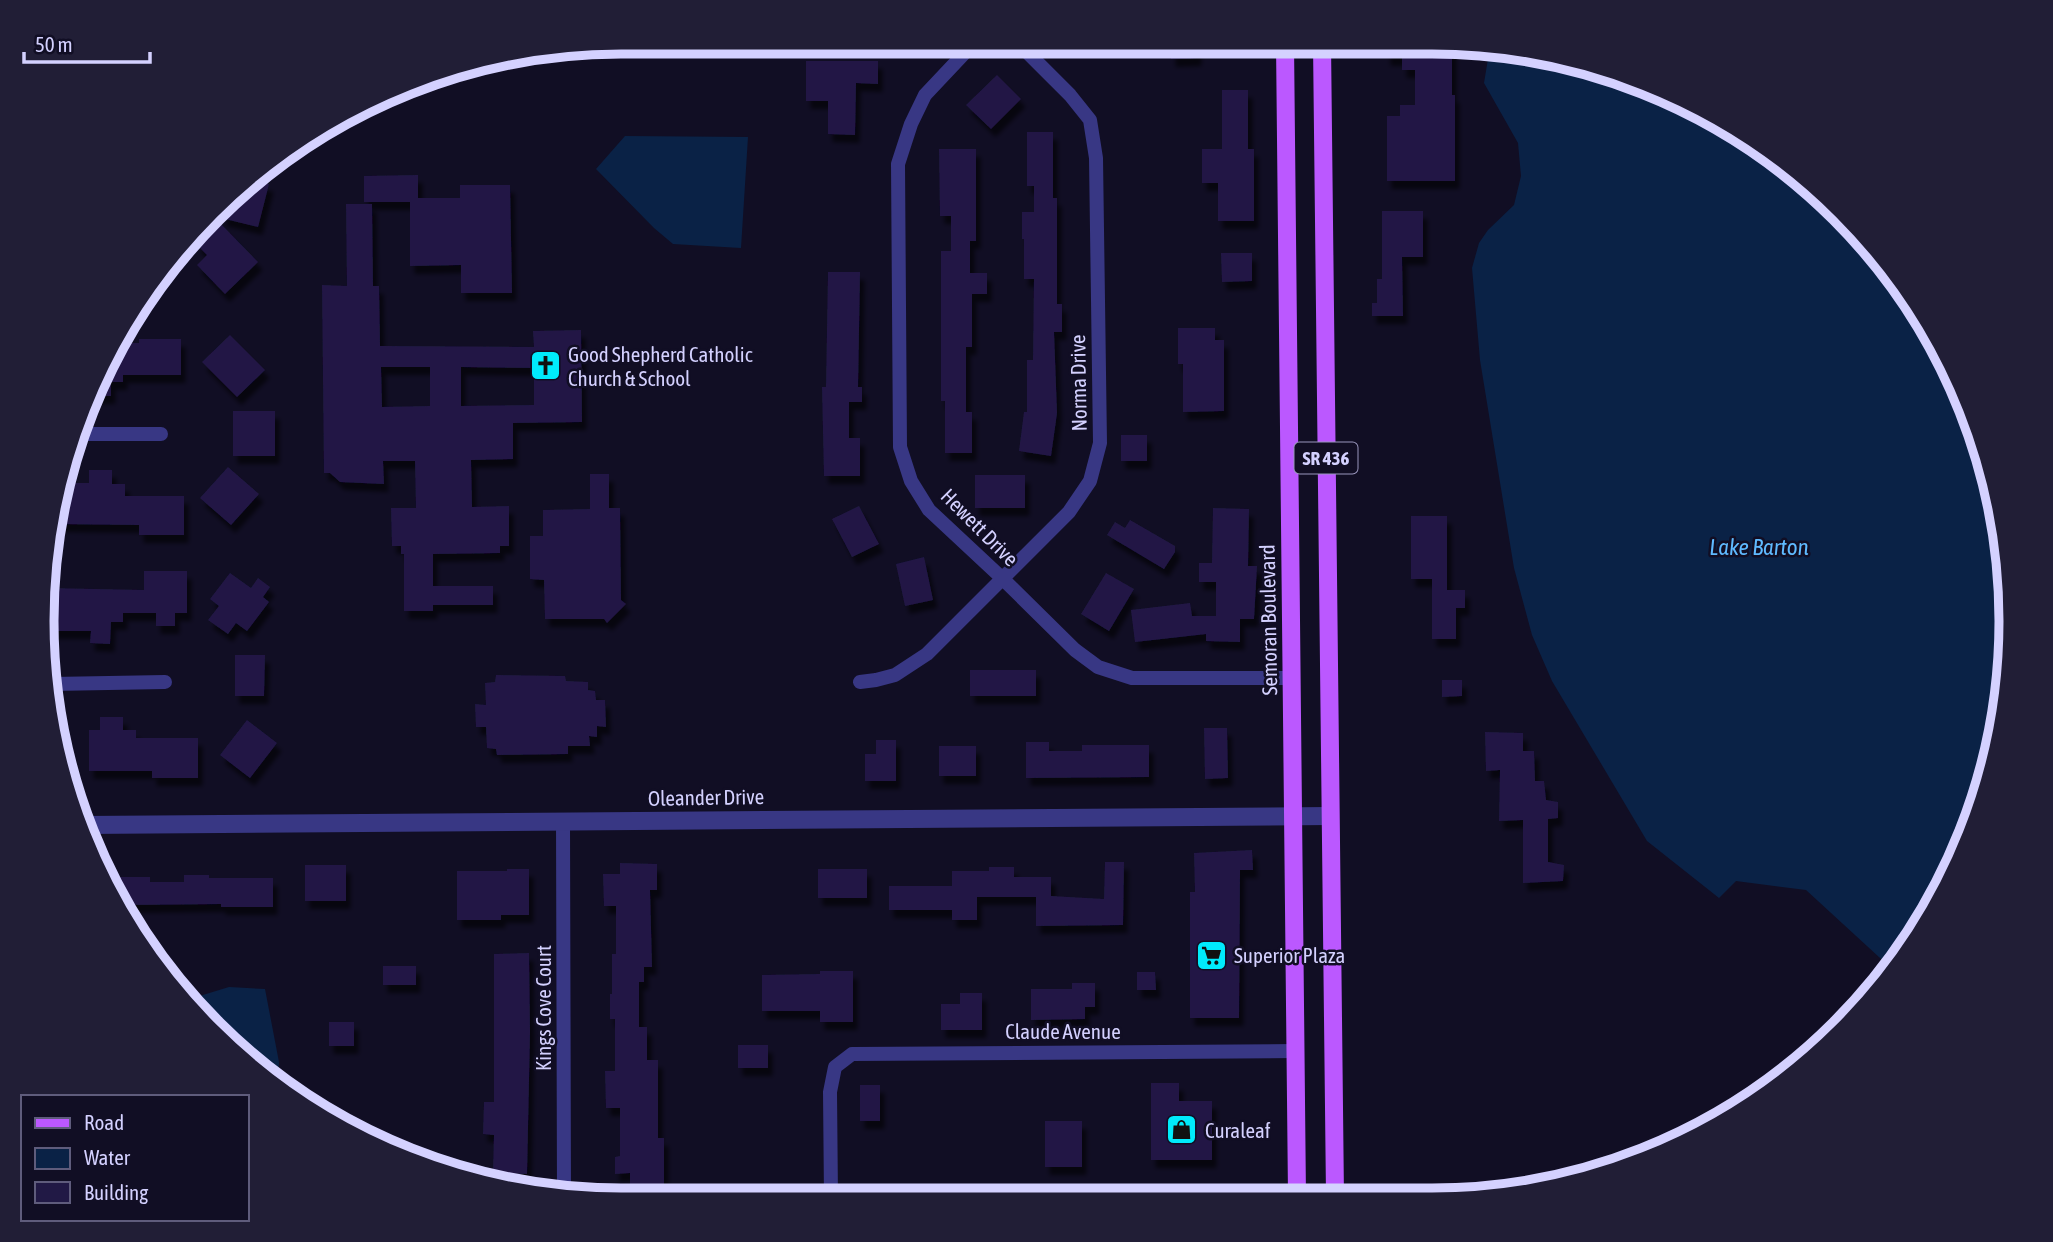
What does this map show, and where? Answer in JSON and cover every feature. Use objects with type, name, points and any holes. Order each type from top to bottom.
[{"type":"main road","name":"Semoran Boulevard","points":[[1285,54],[1297,1188]]},
{"type":"main road","name":"SR 436","points":[[1322,54],[1335,1188]]},
{"type":"street","name":"Hewett Drive","points":[[964,54],[925,95],[911,124],[898,164],[900,447],[911,481],[929,510],[1075,650],[1098,667],[1132,678],[1292,678]]},
{"type":"street","name":"Norma Drive","points":[[860,682],[895,674],[928,654],[1069,512],[1090,481],[1100,443],[1096,158],[1090,120],[1070,95],[1029,54]]},
{"type":"street","points":[[86,434],[161,434]]},
{"type":"street","points":[[58,684],[165,682]]},
{"type":"street","name":"Oleander Drive","points":[[92,825],[1330,816]]},
{"type":"street","name":"Kings Cove Court","points":[[563,821],[565,1185]]},
{"type":"street","name":"Claude Avenue","points":[[831,1188],[830,1092],[835,1067],[852,1054],[1296,1051]]},
{"type":"water","name":"Lake Barton","points":[[1488,57],[1543,65],[1579,74],[1649,97],[1715,130],[1747,150],[1777,171],[1833,220],[1882,276],[1923,338],[1956,404],[1979,474],[1994,547],[1999,621],[1994,695],[1979,768],[1956,838],[1923,904],[1885,962],[1806,890],[1736,881],[1719,898],[1647,841],[1552,681],[1532,635],[1514,568],[1480,360],[1472,268],[1479,243],[1488,230],[1514,205],[1521,176],[1518,143],[1484,83]]},
{"type":"water","points":[[625,136],[748,137],[741,248],[673,244],[654,228],[596,169]]},
{"type":"water","points":[[229,987],[265,989],[279,1062],[278,1073],[220,1022],[197,997]]},
{"type":"building","points":[[1171,54],[1197,54],[1197,58],[1171,59]]},
{"type":"building","points":[[1386,54],[1452,55],[1455,181],[1387,181],[1387,116],[1400,116],[1400,105],[1415,105],[1415,70],[1402,70],[1402,58],[1386,58]]},
{"type":"building","points":[[806,61],[878,61],[878,84],[856,83],[855,135],[828,134],[828,101],[806,101]]},
{"type":"building","points":[[997,75],[1021,99],[991,129],[966,105]]},
{"type":"building","points":[[1222,90],[1248,90],[1248,149],[1254,149],[1254,221],[1218,221],[1218,183],[1202,183],[1202,149],[1222,149]]},
{"type":"building","points":[[1027,132],[1053,132],[1053,198],[1057,198],[1057,304],[1062,304],[1062,332],[1054,332],[1057,413],[1051,456],[1019,451],[1024,412],[1027,412],[1027,360],[1033,360],[1034,279],[1024,279],[1022,239],[1022,212],[1034,212],[1034,186],[1027,186]]},
{"type":"building","points":[[939,149],[976,149],[976,241],[970,241],[970,273],[987,273],[987,294],[972,294],[972,347],[966,347],[966,412],[972,412],[972,453],[945,453],[945,401],[941,401],[941,251],[951,251],[951,216],[940,216]]},
{"type":"building","points":[[418,175],[418,198],[460,198],[460,185],[510,185],[512,293],[461,293],[461,265],[410,266],[410,202],[364,202],[364,176]]},
{"type":"building","points":[[262,182],[269,184],[258,227],[222,218]]},
{"type":"building","points":[[346,204],[372,204],[373,286],[379,286],[380,346],[534,347],[533,331],[581,330],[582,422],[513,423],[513,459],[471,460],[472,507],[509,506],[509,546],[500,546],[500,553],[433,554],[433,586],[493,586],[493,605],[433,605],[433,611],[404,611],[404,554],[401,554],[401,546],[392,546],[391,508],[416,508],[415,461],[383,461],[384,484],[340,482],[330,473],[324,473],[322,285],[347,286]],"holes":[[[381,367],[430,367],[430,406],[382,407]],[[461,367],[534,368],[534,405],[461,406]]]},
{"type":"building","points":[[1382,211],[1423,211],[1423,257],[1402,257],[1403,316],[1372,316],[1372,303],[1377,303],[1377,279],[1382,279]]},
{"type":"building","points":[[219,222],[258,262],[225,294],[197,265],[207,255],[197,245]]},
{"type":"building","points":[[1221,253],[1252,253],[1252,281],[1222,282]]},
{"type":"building","points":[[828,272],[860,272],[858,387],[862,387],[862,402],[849,402],[849,438],[860,438],[860,476],[824,476],[822,387],[826,387]]},
{"type":"building","points":[[1178,328],[1215,328],[1215,340],[1224,340],[1224,411],[1183,412],[1183,364],[1178,364]]},
{"type":"building","points":[[230,335],[265,370],[237,397],[202,362]]},
{"type":"building","points":[[139,339],[181,339],[181,375],[123,375],[123,382],[111,382],[111,396],[101,396],[127,343],[139,343]]},
{"type":"building","points":[[233,411],[275,411],[275,456],[233,456]]},
{"type":"building","points":[[1121,435],[1147,435],[1147,461],[1121,461]]},
{"type":"building","points":[[228,467],[259,494],[231,525],[200,498]]},
{"type":"building","points":[[89,470],[112,470],[112,484],[125,484],[125,496],[184,496],[184,535],[139,535],[139,525],[63,524],[72,483],[89,483]]},
{"type":"building","points":[[590,474],[609,474],[609,508],[620,508],[621,600],[626,604],[607,623],[604,619],[545,619],[544,580],[530,579],[530,536],[543,536],[543,510],[590,509]]},
{"type":"building","points":[[975,475],[1025,475],[1025,508],[975,508]]},
{"type":"building","points":[[859,506],[879,544],[852,557],[832,519]]},
{"type":"building","points":[[1213,508],[1249,509],[1248,566],[1257,566],[1254,619],[1240,619],[1240,642],[1206,641],[1206,634],[1135,642],[1131,610],[1190,603],[1192,616],[1216,616],[1216,582],[1199,582],[1199,563],[1212,563]]},
{"type":"building","points":[[1411,516],[1447,516],[1447,590],[1465,590],[1465,608],[1456,608],[1456,639],[1432,639],[1432,579],[1411,579]]},
{"type":"building","points":[[1130,520],[1175,546],[1175,552],[1164,569],[1107,535],[1115,522],[1125,528]]},
{"type":"building","points":[[924,557],[933,600],[905,606],[896,564]]},
{"type":"building","points":[[144,571],[187,571],[187,613],[175,613],[175,626],[156,626],[156,613],[123,613],[123,622],[111,622],[110,644],[90,643],[91,631],[54,631],[55,588],[144,590]]},
{"type":"building","points":[[230,573],[251,588],[258,578],[270,587],[263,597],[269,602],[247,631],[236,623],[228,634],[208,620],[219,606],[210,599]]},
{"type":"building","points":[[1106,573],[1134,589],[1109,631],[1081,614]]},
{"type":"building","points":[[235,655],[265,655],[264,696],[235,696]]},
{"type":"building","points":[[970,670],[1036,670],[1036,696],[970,696]]},
{"type":"building","points":[[496,675],[565,676],[566,681],[588,682],[588,690],[595,691],[596,700],[605,700],[606,727],[597,726],[597,737],[589,736],[590,746],[568,746],[568,754],[497,755],[496,749],[487,748],[486,727],[476,727],[475,704],[486,705],[485,683],[495,682]]},
{"type":"building","points":[[1442,680],[1462,680],[1462,696],[1442,697]]},
{"type":"building","points":[[100,717],[123,717],[123,730],[136,730],[136,738],[198,738],[198,778],[152,778],[152,771],[89,771],[89,730],[100,730]]},
{"type":"building","points":[[247,720],[277,743],[250,778],[220,755]]},
{"type":"building","points":[[1204,728],[1227,728],[1228,778],[1205,779]]},
{"type":"building","points":[[1485,732],[1523,733],[1523,751],[1534,751],[1535,781],[1544,781],[1546,800],[1558,802],[1558,818],[1548,819],[1548,862],[1564,865],[1563,881],[1523,883],[1523,820],[1499,821],[1500,770],[1486,771]]},
{"type":"building","points":[[876,740],[896,740],[896,781],[865,781],[865,754],[876,754]]},
{"type":"building","points":[[1026,742],[1049,742],[1049,751],[1082,751],[1082,745],[1149,745],[1149,777],[1026,778]]},
{"type":"building","points":[[939,746],[976,746],[976,776],[939,776]]},
{"type":"building","points":[[1252,850],[1253,870],[1240,870],[1239,1018],[1190,1018],[1190,892],[1195,892],[1194,853]]},
{"type":"building","points":[[1105,862],[1124,862],[1123,925],[1036,926],[1036,897],[977,897],[977,920],[952,920],[952,910],[889,910],[889,886],[952,886],[952,871],[989,871],[989,867],[1014,867],[1014,877],[1051,877],[1051,896],[1104,899]]},
{"type":"building","points":[[620,863],[657,864],[657,890],[650,890],[652,967],[644,967],[644,982],[639,982],[639,1027],[647,1027],[647,1060],[658,1060],[658,1138],[664,1138],[664,1188],[630,1188],[630,1173],[615,1174],[615,1157],[620,1156],[620,1108],[606,1108],[605,1071],[615,1071],[615,1019],[610,1019],[610,994],[612,954],[616,954],[616,906],[604,906],[603,874],[620,874]]},
{"type":"building","points":[[305,865],[346,865],[346,901],[305,901]]},
{"type":"building","points":[[529,869],[529,915],[501,915],[501,920],[457,920],[457,871]]},
{"type":"building","points":[[818,869],[867,869],[867,898],[818,898]]},
{"type":"building","points":[[184,875],[209,875],[209,878],[273,878],[273,907],[221,907],[221,904],[131,905],[116,877],[150,877],[150,882],[184,882]]},
{"type":"building","points":[[529,953],[527,1174],[493,1173],[494,1135],[483,1134],[484,1102],[494,1102],[494,954]]},
{"type":"building","points":[[383,966],[416,966],[416,985],[383,985]]},
{"type":"building","points":[[820,971],[853,971],[853,1022],[820,1022],[820,1011],[762,1011],[762,975],[820,974]]},
{"type":"building","points":[[1137,972],[1155,972],[1156,990],[1137,990]]},
{"type":"building","points":[[1072,983],[1095,983],[1095,1007],[1085,1007],[1085,1019],[1031,1020],[1031,989],[1072,989]]},
{"type":"building","points":[[960,993],[982,993],[982,1030],[941,1030],[941,1004],[960,1004]]},
{"type":"building","points":[[329,1022],[354,1022],[354,1046],[329,1046]]},
{"type":"building","points":[[738,1045],[768,1045],[768,1068],[738,1068]]},
{"type":"building","name":"Curaleaf","points":[[1151,1083],[1179,1083],[1179,1101],[1212,1101],[1212,1160],[1151,1160]]},
{"type":"building","points":[[860,1085],[880,1085],[880,1121],[860,1121]]},
{"type":"building","points":[[1045,1121],[1082,1121],[1082,1167],[1045,1167]]},
{"type":"place","name":"Good Shepherd Catholic Church & School","points":[[545,366]]},
{"type":"place","name":"Superior Plaza","points":[[1211,955]]},
{"type":"place","name":"Curaleaf","points":[[1182,1130]]}]
